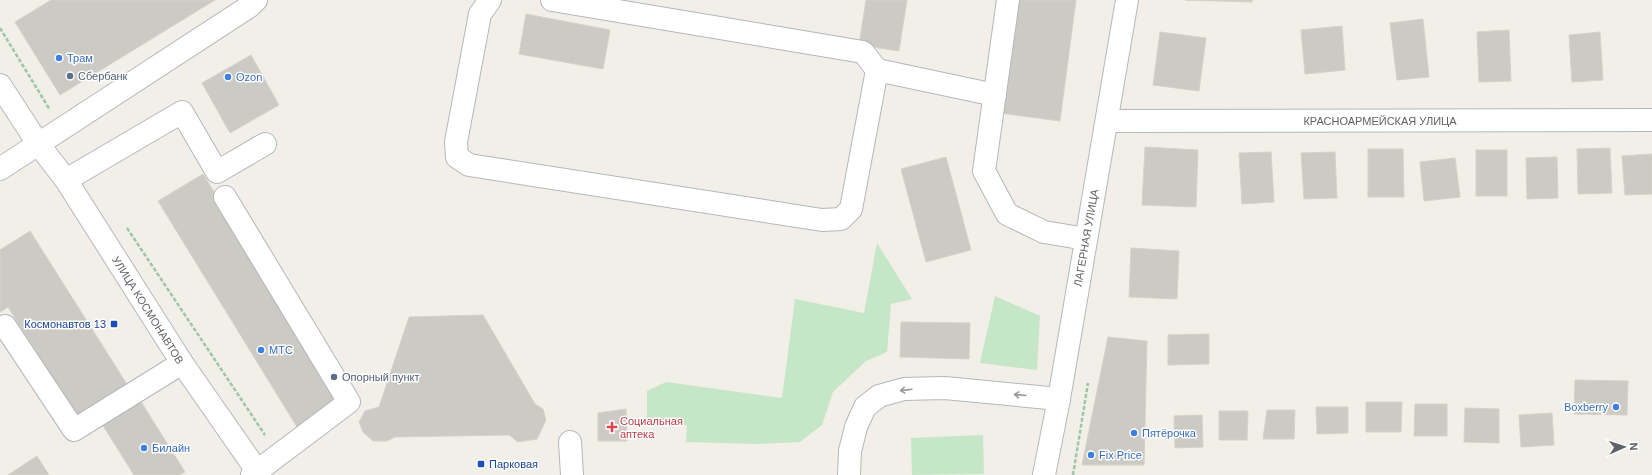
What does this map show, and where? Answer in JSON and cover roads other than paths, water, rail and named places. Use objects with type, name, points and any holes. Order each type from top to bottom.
[{"type":"street","points":[[0,169],[250,6],[256,0]]},
{"type":"street","points":[[490,0],[480,14],[456,142],[457,157],[469,165],[822,220],[841,219],[851,209],[877,70]]},
{"type":"street","points":[[552,0],[863,52],[877,70],[995,95]]},
{"type":"street","points":[[1008,0],[984,171],[1007,214],[1044,232],[1086,238]]},
{"type":"street","name":"ЛАГЕРНАЯ УЛИЦА","points":[[1044,475],[1059,399],[1127,0]]},
{"type":"street","name":"УЛИЦА КОСМОНАВТОВ","points":[[0,85],[38,145],[66,180],[182,363],[256,474]]},
{"type":"street","points":[[66,180],[182,112],[217,172],[265,144]]},
{"type":"street","name":"КРАСНОАРМЕЙСКАЯ УЛИЦА","points":[[1107,121],[1652,120]]},
{"type":"street","points":[[225,197],[349,402],[256,474]]},
{"type":"street","points":[[5,326],[74,430],[182,363]]},
{"type":"street","points":[[849,475],[850,451],[856,427],[865,407],[879,396],[904,389],[944,388],[1059,399]]},
{"type":"street","points":[[570,442],[572,475]]},
{"type":"place","name":"Трам","points":[[59,58]]},
{"type":"place","name":"Сбербанк","points":[[70,76]]},
{"type":"place","name":"Ozon","points":[[228,77]]},
{"type":"place","name":"Космонавтов 13","points":[[114,324]]},
{"type":"place","name":"МТС","points":[[261,350]]},
{"type":"place","name":"Опорный пункт","points":[[334,377]]},
{"type":"place","name":"Boxberry","points":[[1616,407]]},
{"type":"place","name":"Социальная аптека","points":[[612,427]]},
{"type":"place","name":"Пятёрочка","points":[[1134,433]]},
{"type":"place","name":"Билайн","points":[[144,448]]},
{"type":"place","name":"Fix Price","points":[[1091,455]]},
{"type":"place","name":"Парковая","points":[[481,464]]}]
